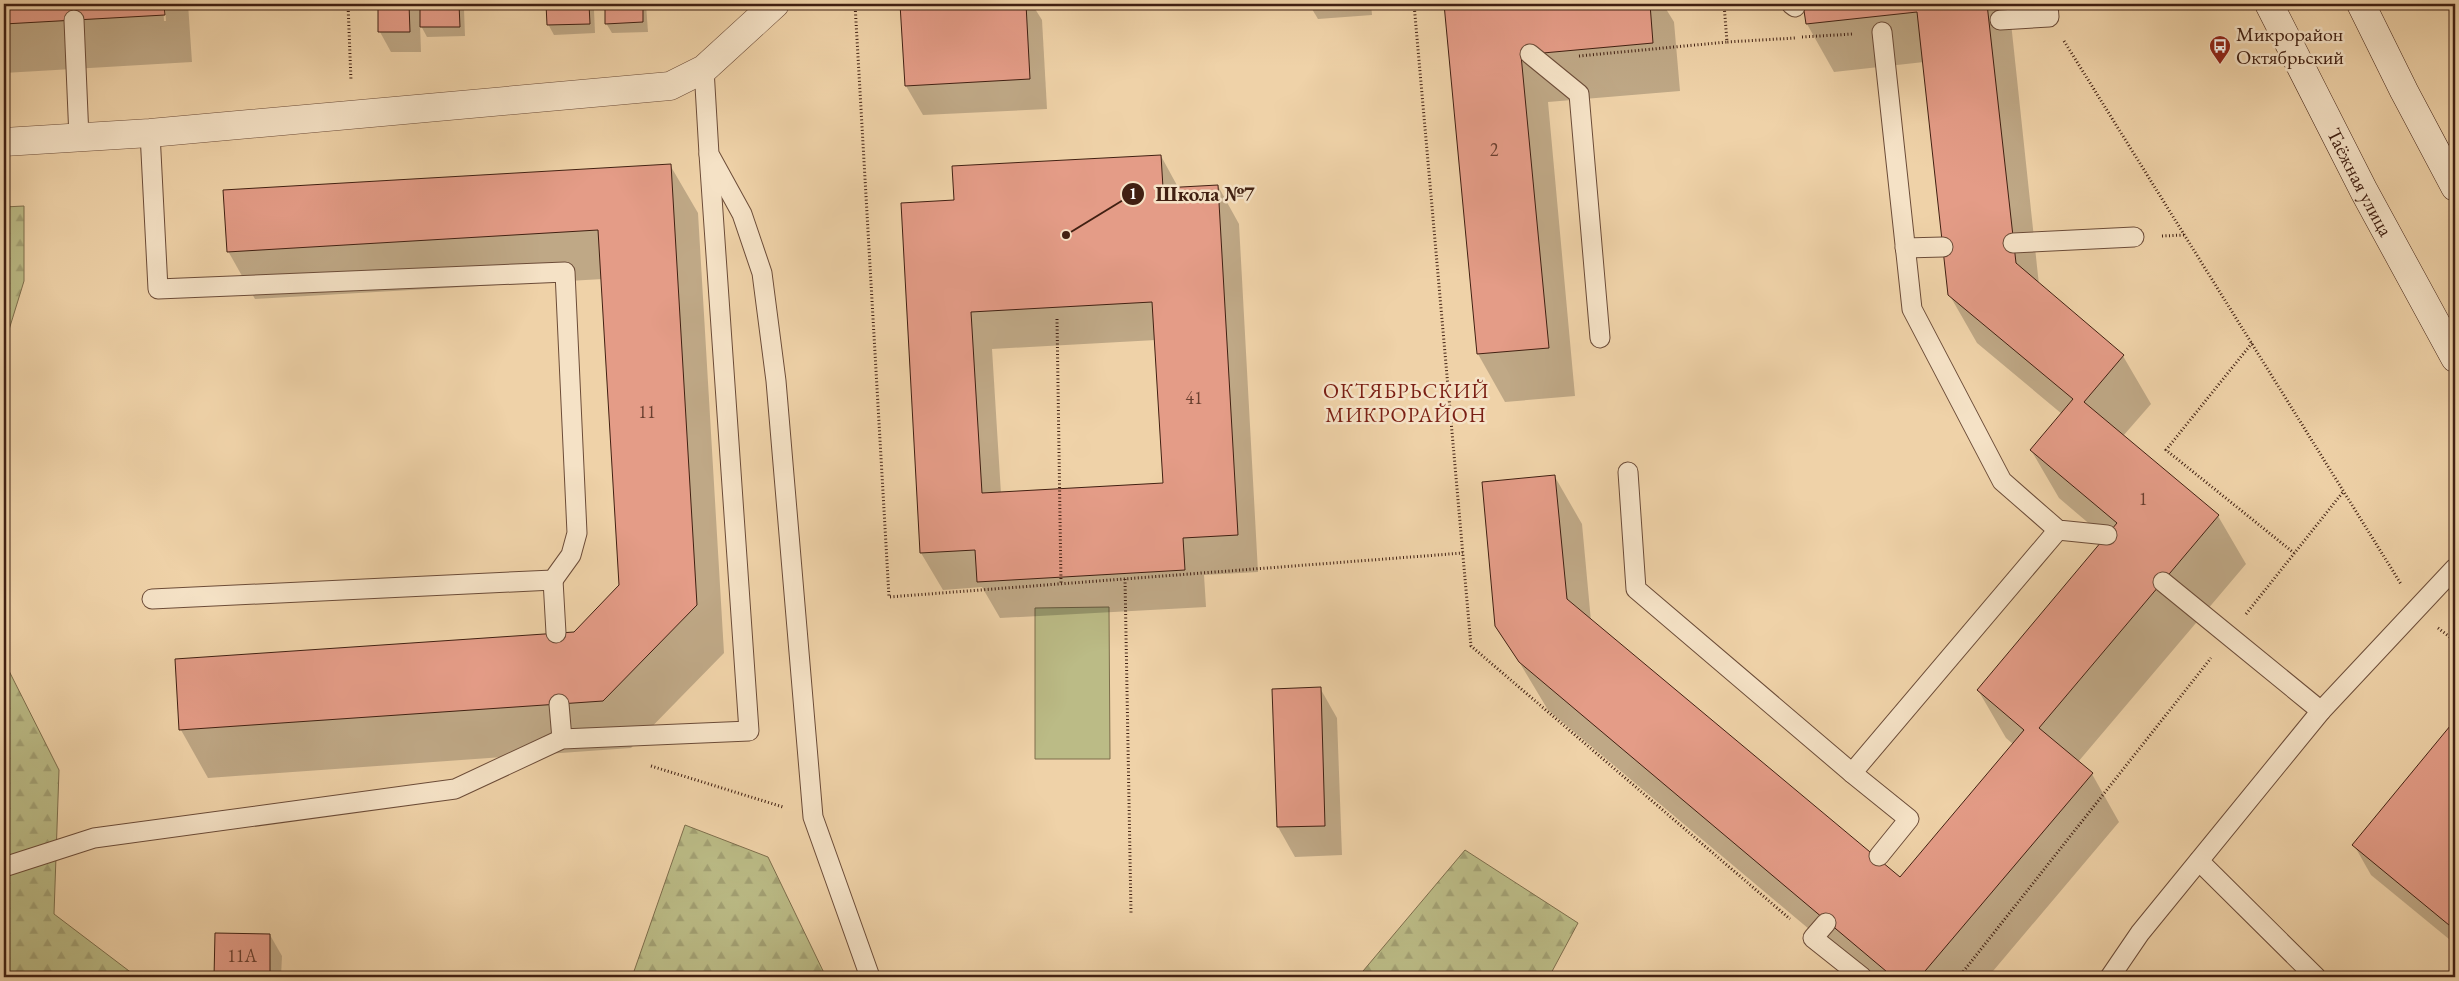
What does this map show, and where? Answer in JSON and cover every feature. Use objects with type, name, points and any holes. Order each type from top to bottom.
[{"type":"street","points":[[4,142],[79,138],[670,86],[704,69],[775,4]]},
{"type":"street","name":"Таёжная улица","points":[[2269,4],[2364,191],[2455,358]]},
{"type":"street","points":[[2361,4],[2404,91],[2455,186]]},
{"type":"lane","points":[[2000,20],[2048,10]]},
{"type":"lane","points":[[74,20],[79,138]]},
{"type":"lane","points":[[1882,32],[1912,309],[2002,482],[2058,530],[2107,535]]},
{"type":"lane","points":[[1534,57],[1578,94],[1600,338]]},
{"type":"lane","points":[[4,867],[94,838],[455,789],[562,739],[749,731],[704,69]]},
{"type":"lane","points":[[150,132],[158,289],[565,272],[577,533],[571,555],[553,580],[556,633]]},
{"type":"lane","points":[[709,154],[742,214],[762,273],[776,381],[813,817],[870,977]]},
{"type":"lane","points":[[2013,243],[2134,237]]},
{"type":"lane","points":[[1906,248],[1943,247]]},
{"type":"lane","points":[[1628,472],[1636,589],[1852,773],[1909,819],[1879,856]]},
{"type":"lane","points":[[1852,773],[2058,530]]},
{"type":"lane","points":[[2110,977],[2140,933],[2321,711],[2455,568]]},
{"type":"lane","points":[[152,599],[553,580]]},
{"type":"lane","points":[[2163,582],[2321,711]]},
{"type":"lane","points":[[559,704],[562,739]]},
{"type":"lane","points":[[2199,861],[2316,977]]},
{"type":"lane","points":[[1826,922],[1813,938],[1862,977]]},
{"type":"path","points":[[348,4],[352,114]]},
{"type":"path","points":[[855,4],[889,597],[1463,553]]},
{"type":"path","points":[[1414,4],[1471,646],[1813,938]]},
{"type":"path","points":[[2048,10],[2416,609]]},
{"type":"path","points":[[1534,57],[1727,42]]},
{"type":"path","points":[[1057,319],[1061,584]]},
{"type":"path","points":[[2252,343],[2166,450],[2294,554]]},
{"type":"path","points":[[1959,977],[2343,492]]},
{"type":"path","points":[[1125,579],[1131,912]]},
{"type":"path","points":[[646,765],[813,817]]},
{"type":"green space","points":[[24,206],[24,281],[4,346],[4,207]]},
{"type":"green space","points":[[1109,607],[1110,759],[1035,759],[1035,608]]},
{"type":"green space","points":[[4,661],[59,770],[54,914],[137,977],[4,977]]},
{"type":"green space","points":[[685,825],[768,857],[826,977],[632,977]]},
{"type":"green space","points":[[1465,850],[1578,923],[1549,977],[1358,977]]},
{"type":"green space","points":[[1268,973],[1341,977],[1268,977]]},
{"type":"building","points":[[4,4],[164,4],[165,15],[4,24]]},
{"type":"building","points":[[378,4],[409,4],[410,32],[378,32]]},
{"type":"building","points":[[420,4],[459,4],[460,27],[420,27]]},
{"type":"building","points":[[546,4],[589,4],[590,24],[547,25]]},
{"type":"building","points":[[605,4],[643,4],[643,22],[605,24]]},
{"type":"building","points":[[900,4],[1026,4],[1030,79],[905,86]]},
{"type":"building","points":[[1444,4],[1650,4],[1653,43],[1521,55],[1549,348],[1477,354]]},
{"type":"building","points":[[1803,4],[1987,4],[2016,263],[2124,355],[2084,402],[2219,515],[2039,728],[2093,773],[1920,977],[1893,977],[1519,662],[1495,626],[1482,482],[1555,475],[1567,599],[1900,877],[2024,730],[1977,690],[2117,523],[2030,450],[2073,399],[1948,295],[1917,12],[1806,24]]},
{"type":"building","points":[[1161,155],[1163,188],[1218,185],[1238,535],[1183,538],[1185,570],[977,582],[975,550],[920,553],[901,203],[954,200],[952,166]],"holes":[[[1152,302],[1163,483],[982,493],[971,312]]]},
{"type":"building","points":[[671,164],[697,605],[603,701],[179,730],[175,659],[574,632],[619,585],[598,230],[227,252],[223,190]]},
{"type":"building","points":[[1321,687],[1325,826],[1277,827],[1272,689]]},
{"type":"building","points":[[2455,720],[2455,930],[2352,845]]},
{"type":"building","points":[[215,933],[270,934],[270,977],[214,977]]},
{"type":"place","name":"Микрорайон Октябрьский","points":[[2220,65]]},
{"type":"place","name":"Школа №7","points":[[1066,235]]},
{"type":"district","name":"ОКТЯБРЬСКИЙ МИКРОРАЙОН","points":[[1406,403]]}]
